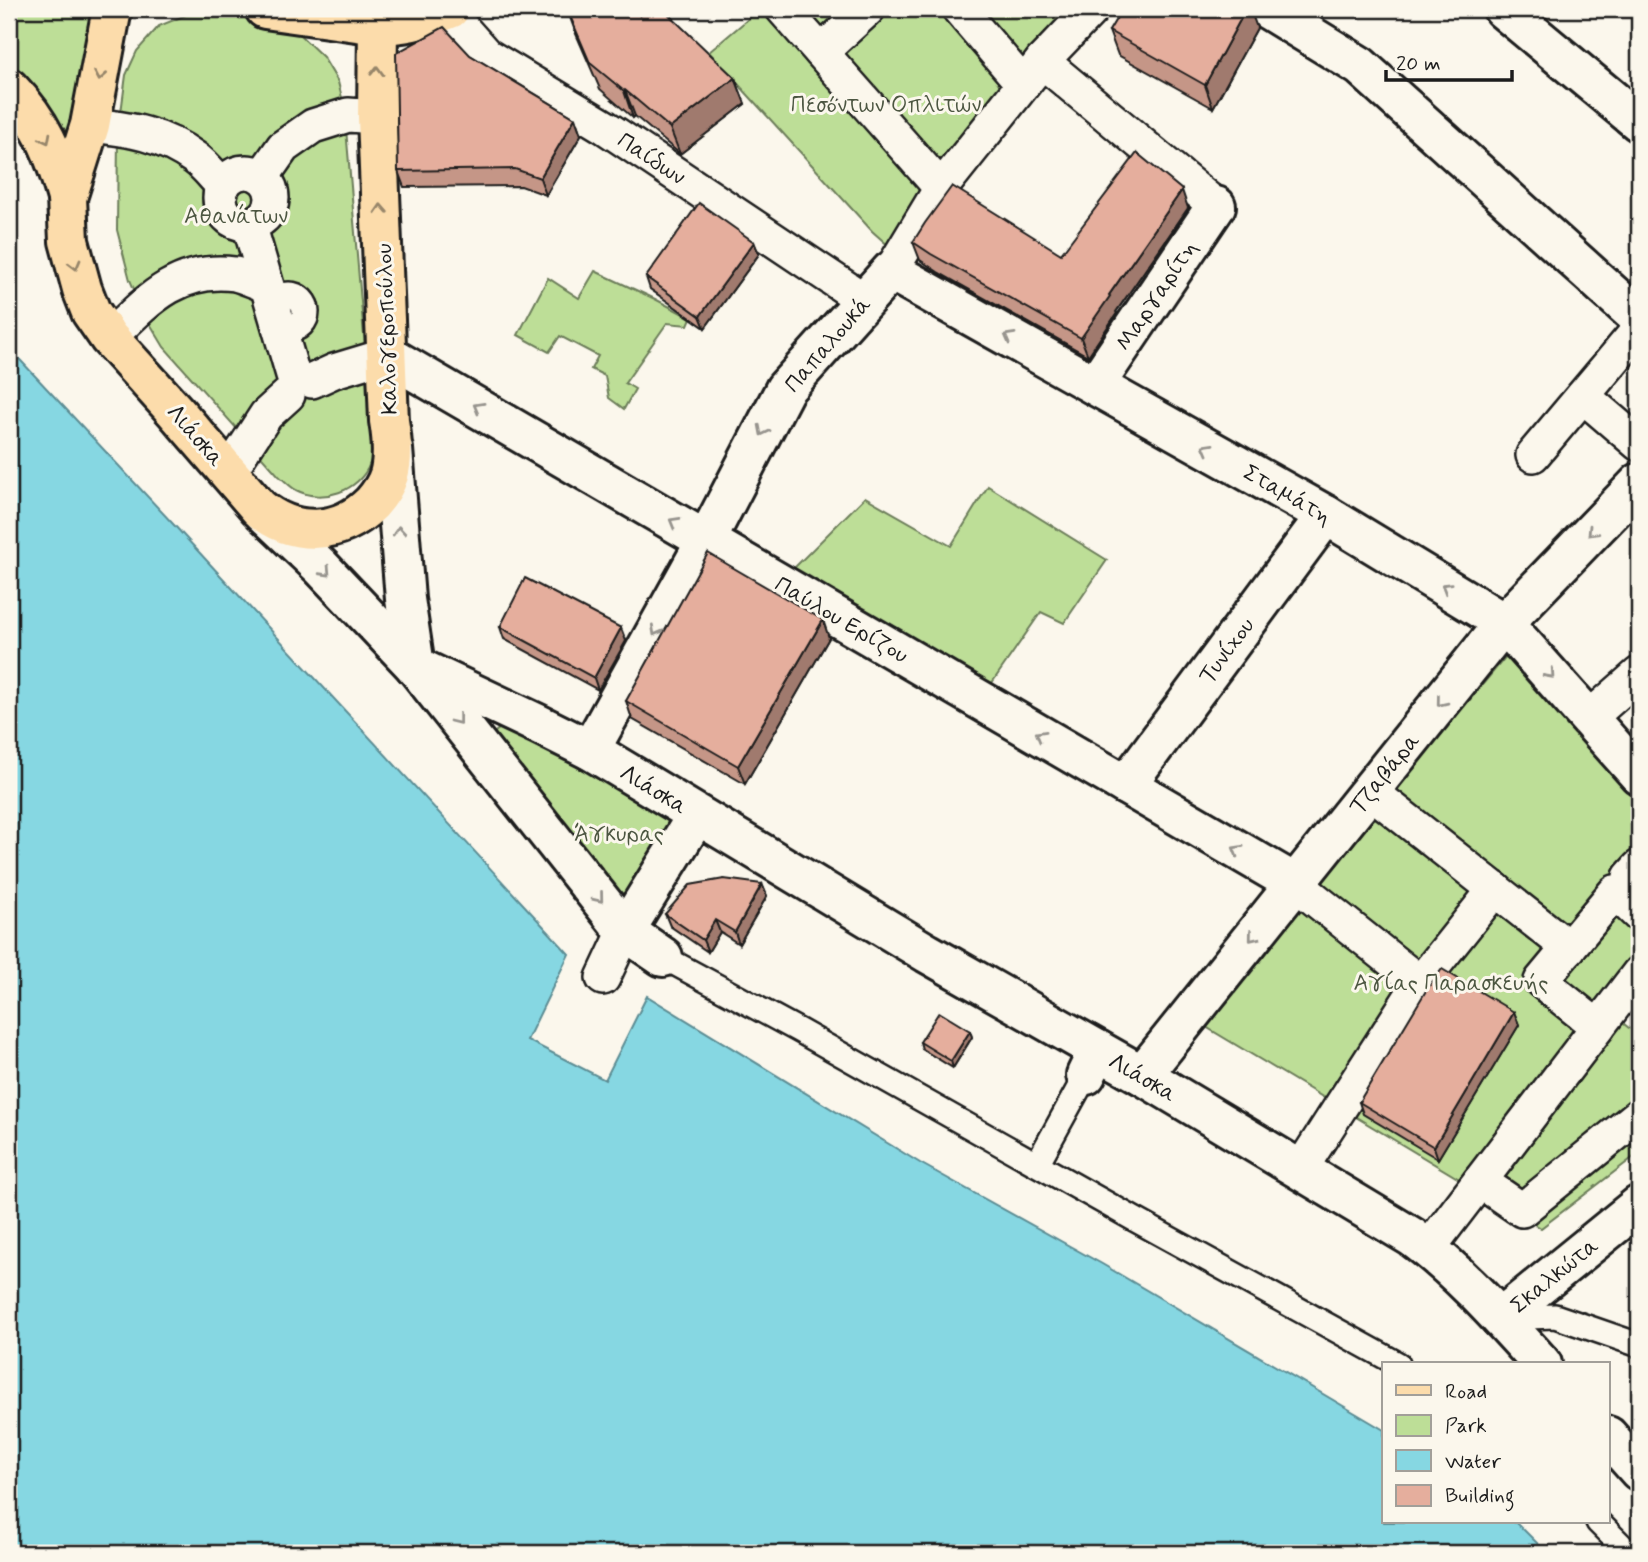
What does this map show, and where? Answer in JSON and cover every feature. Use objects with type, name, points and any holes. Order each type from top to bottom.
[{"type":"main road","name":"Λιάσκα","points":[[112,9],[90,125],[67,198],[69,241],[78,278],[90,312],[109,338],[259,508]]},
{"type":"main road","points":[[265,9],[378,25],[411,22],[448,10]]},
{"type":"main road","name":"Καλογεροπούλου","points":[[259,508],[269,516],[293,527],[318,529],[344,523],[356,517],[376,498],[389,475],[393,449],[377,117],[378,25]]},
{"type":"main road","points":[[9,88],[45,135],[56,159],[67,198]]},
{"type":"street","points":[[783,9],[941,188]]},
{"type":"street","points":[[821,52],[868,9]]},
{"type":"street","points":[[960,9],[1033,73],[1216,206]]},
{"type":"street","name":"Παπαλουκά","points":[[590,750],[706,541],[785,389],[891,271],[941,188],[1033,73],[1092,9]]},
{"type":"street","points":[[1266,9],[1360,66],[1639,318]]},
{"type":"street","name":"Παίδων","points":[[448,10],[486,55],[616,134],[864,300]]},
{"type":"street","points":[[1507,10],[1639,122]]},
{"type":"street","points":[[262,177],[283,147],[313,126],[348,115],[377,117]]},
{"type":"street","points":[[90,125],[132,130],[166,140],[197,159],[223,186]]},
{"type":"street","points":[[244,171],[254,172],[262,177],[272,191],[270,209],[265,217],[249,224],[233,221],[226,216],[220,202],[223,186],[228,178],[244,171]]},
{"type":"street","name":"Μαργαρίτη","points":[[1095,385],[1216,206]]},
{"type":"street","points":[[249,224],[298,383]]},
{"type":"street","name":"Σταμάτη","points":[[891,271],[1326,515],[1504,623],[1639,775]]},
{"type":"street","points":[[109,338],[145,302],[172,283],[204,274],[236,274],[271,300]]},
{"type":"street","points":[[1533,455],[1639,329]]},
{"type":"street","points":[[229,472],[266,415],[298,383],[387,355]]},
{"type":"street","name":"Παύλου Ερίζου","points":[[387,355],[1296,884]]},
{"type":"street","points":[[1583,397],[1639,444]]},
{"type":"street","points":[[393,449],[405,599],[415,666],[625,931],[663,957]]},
{"type":"street","name":"Τζαβάρα","points":[[1142,1075],[1504,623],[1639,483]]},
{"type":"street","name":"Λιάσκα","points":[[259,508],[321,567],[415,666],[590,750],[927,953],[1092,1063],[1142,1075],[1412,1237],[1429,1249],[1500,1318],[1540,1362]]},
{"type":"street","name":"Τυνίχου","points":[[1126,785],[1326,515]]},
{"type":"street","points":[[1589,718],[1639,674]]},
{"type":"street","points":[[1370,791],[1569,948]]},
{"type":"street","points":[[603,978],[625,931],[697,815]]},
{"type":"street","points":[[1639,867],[1630,877],[1639,886]]},
{"type":"street","points":[[1296,884],[1420,983]]},
{"type":"street","points":[[1300,1170],[1420,983],[1494,889]]},
{"type":"street","points":[[1598,1027],[1541,981],[1615,892],[1639,915]]},
{"type":"street","points":[[1429,1249],[1639,973]]},
{"type":"street","points":[[1480,1181],[1522,1210],[1639,1115]]},
{"type":"street","name":"Σκαλκώτα","points":[[1500,1318],[1639,1205]]},
{"type":"street","points":[[1610,1438],[1639,1471]]},
{"type":"lane","points":[[663,957],[1394,1362]]},
{"type":"lane","points":[[1037,1164],[1092,1063]]},
{"type":"lane","points":[[1500,1318],[1555,1316],[1639,1345]]},
{"type":"lane","points":[[1600,1524],[1629,1553]]},
{"type":"green space","points":[[9,9],[112,9],[67,198],[9,88]]},
{"type":"green space","name":"Πεσόντων Οπλιτών","points":[[760,9],[1092,9],[900,256],[872,231],[709,52]]},
{"type":"green space","name":"Αθανάτων","points":[[217,12],[276,22],[300,35],[323,57],[338,82],[344,106],[373,449],[370,463],[358,481],[349,488],[328,495],[306,494],[296,490],[279,476],[164,347],[146,317],[130,280],[117,230],[118,135],[126,75],[137,51],[159,26],[186,15]]},
{"type":"green space","points":[[595,271],[691,318],[688,325],[667,323],[625,383],[635,389],[624,409],[609,398],[605,376],[591,369],[598,356],[560,336],[549,352],[518,335],[548,278],[579,298]]},
{"type":"green space","points":[[988,486],[1107,560],[1064,623],[1041,612],[980,700],[779,583],[865,497],[951,546]]},
{"type":"green space","name":"Αγίας Παρασκευής","points":[[1507,655],[1639,794],[1639,985],[1614,1016],[1639,1036],[1639,1153],[1541,1228],[1201,1024]]},
{"type":"green space","name":"Άγκυρας","points":[[517,714],[697,815],[625,931],[478,746]]},
{"type":"water","points":[[9,348],[569,954],[527,1040],[605,1080],[647,996],[920,1163],[1102,1264],[1382,1429],[1382,1524],[1518,1524],[1547,1553],[9,1553]]},
{"type":"building","points":[[567,9],[634,9],[640,16],[648,9],[663,9],[735,78],[670,128],[590,63]]},
{"type":"building","points":[[1122,9],[1246,9],[1205,85],[1109,31]]},
{"type":"building","points":[[444,27],[470,55],[575,118],[540,178],[515,169],[398,171],[396,53]]},
{"type":"building","points":[[1137,153],[1182,190],[1081,338],[913,242],[952,186],[1061,254]]},
{"type":"building","points":[[699,203],[754,242],[700,316],[646,277]]},
{"type":"building","points":[[708,553],[823,620],[738,766],[626,701]]},
{"type":"building","points":[[525,578],[621,628],[594,678],[500,627]]},
{"type":"building","points":[[724,879],[762,884],[735,932],[715,920],[703,940],[665,914],[690,885]]},
{"type":"building","points":[[1442,969],[1514,1012],[1434,1147],[1359,1102],[1427,989]]},
{"type":"building","points":[[939,1012],[970,1031],[951,1061],[920,1042]]}]
